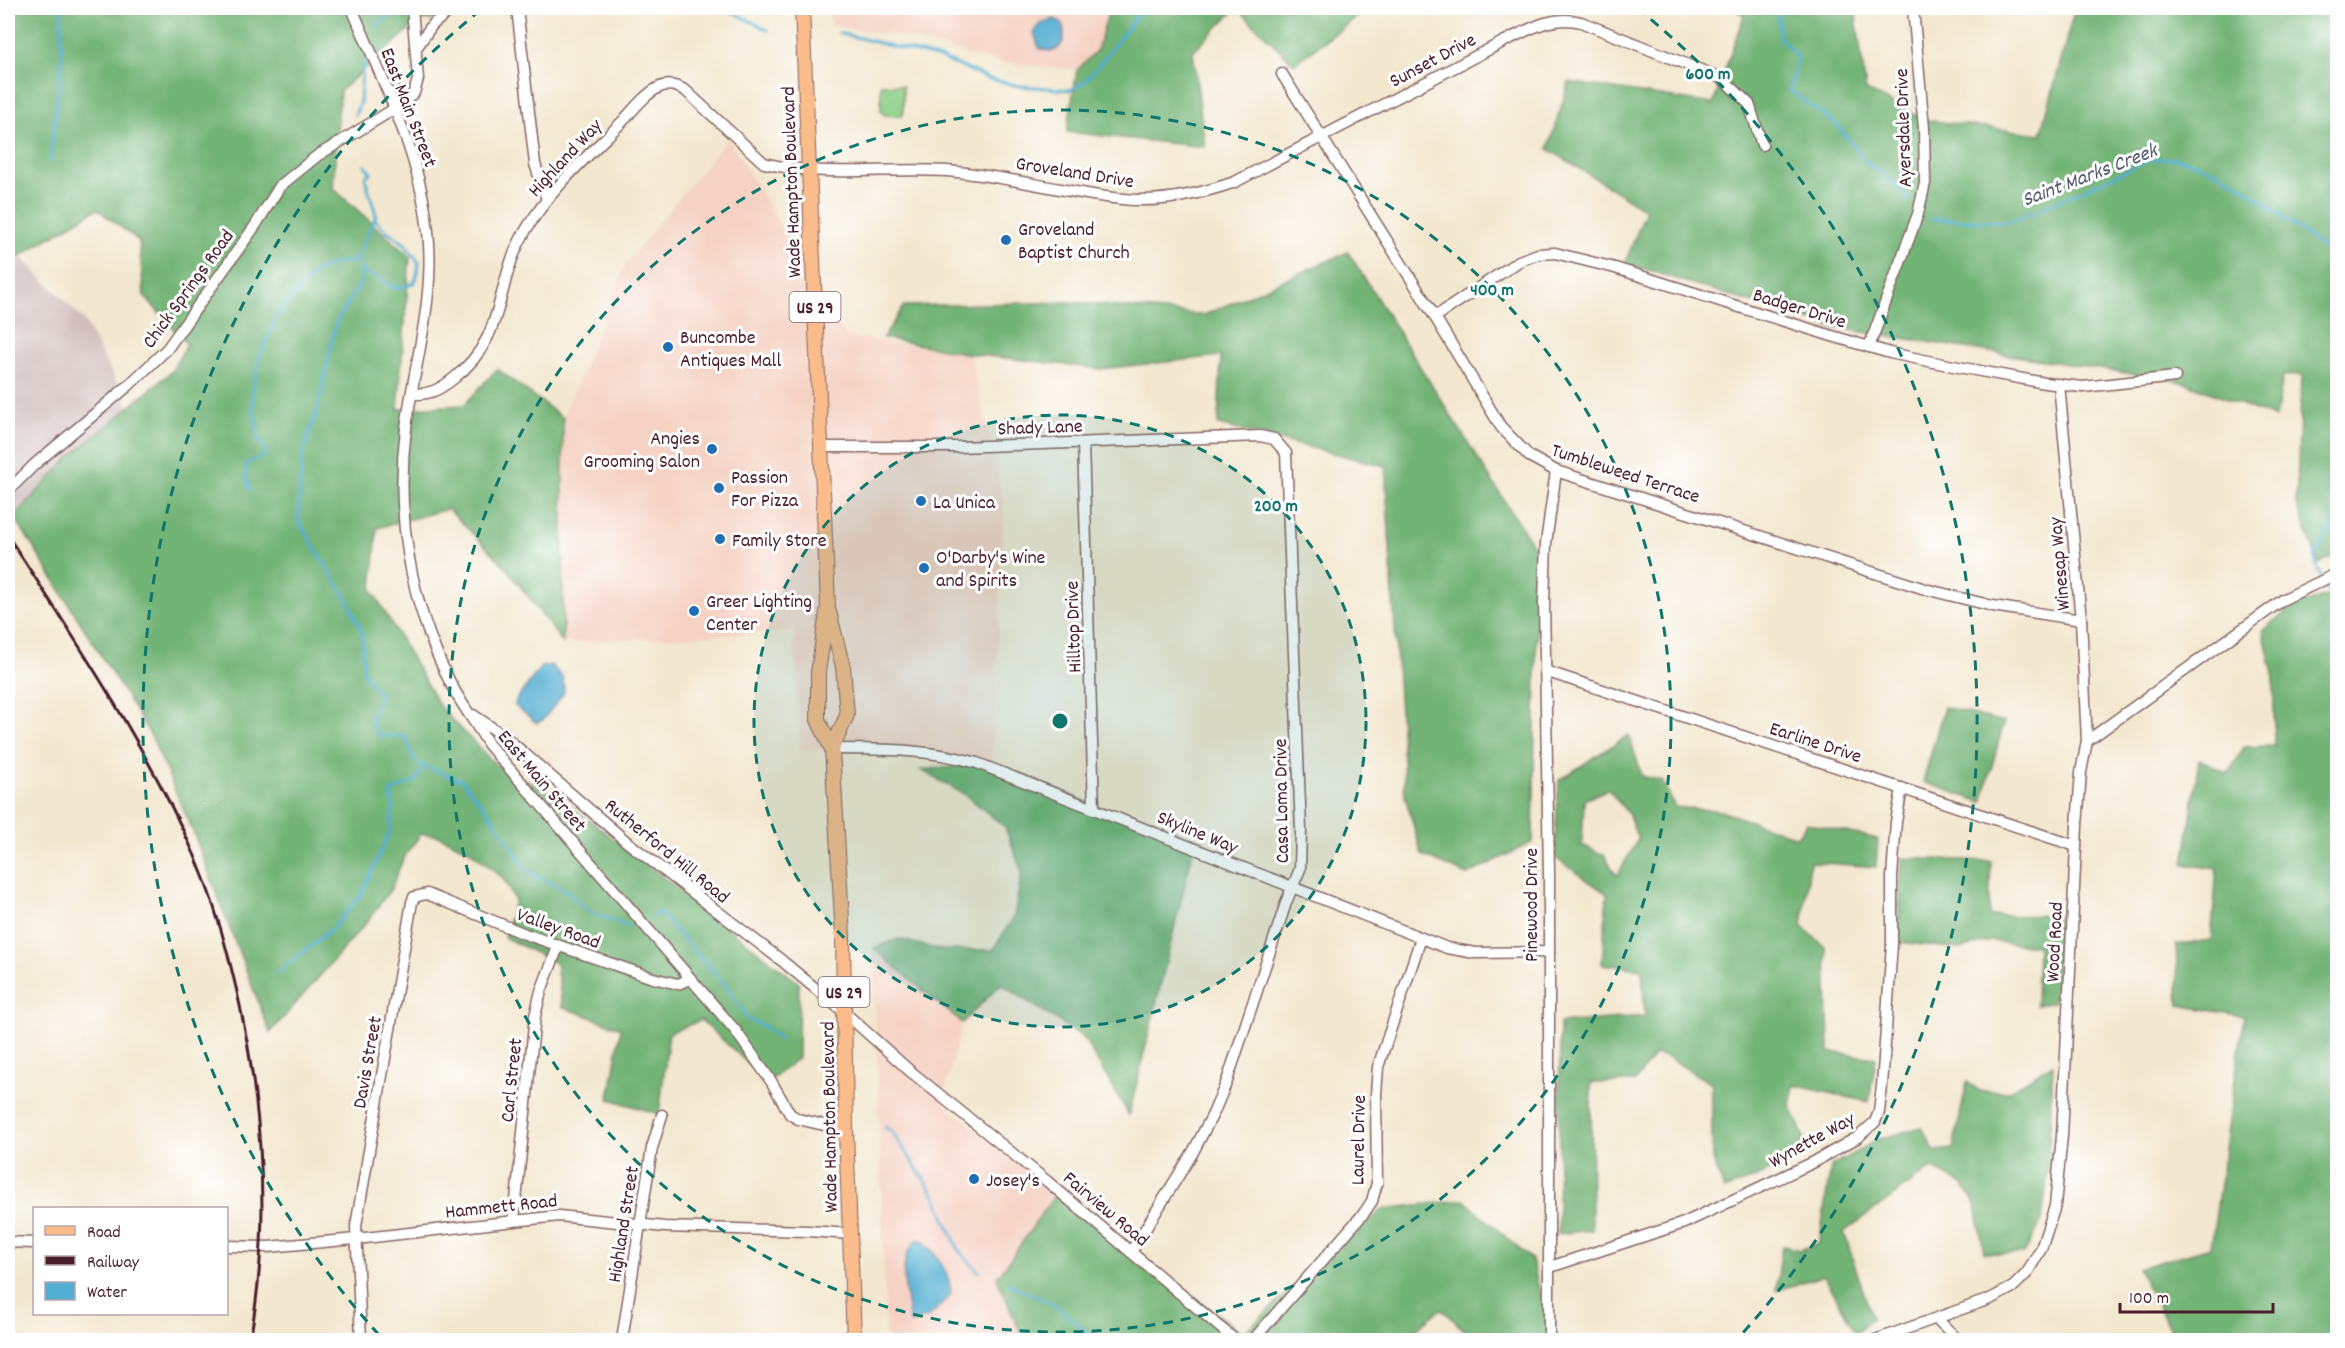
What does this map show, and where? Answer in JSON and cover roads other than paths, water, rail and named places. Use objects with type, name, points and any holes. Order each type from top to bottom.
[{"type":"main road","name":"Wade Hampton Boulevard","points":[[802,8],[828,606],[818,672],[818,720],[832,749],[843,938],[846,1130],[854,1341]]},
{"type":"main road","name":"Wade Hampton Boulevard","points":[[828,606],[843,667],[847,715],[832,749]]},
{"type":"street","name":"East Main Street","points":[[352,8],[413,158],[424,202],[429,242],[428,303],[406,428],[403,495],[412,579],[435,650],[459,699],[504,765],[750,1049],[790,1114],[798,1119],[846,1130]]},
{"type":"street","name":"Chick Springs Road","points":[[8,491],[35,464],[167,350],[255,226],[280,186],[318,156],[394,109],[414,93],[418,79],[412,8]]},
{"type":"street","points":[[417,48],[432,25],[448,11],[478,8]]},
{"type":"street","points":[[517,8],[535,164],[548,200]]},
{"type":"street","name":"Ayersdale Drive","points":[[1869,347],[1918,214],[1924,183],[1924,128],[1913,8]]},
{"type":"street","name":"Sunset Drive","points":[[1322,137],[1541,23],[1562,19],[1581,22],[1723,79],[1749,104],[1762,145]]},
{"type":"street","name":"Tumbleweed Terrace","points":[[1282,74],[1507,435],[1529,456],[1557,471],[1925,590],[1993,606],[2081,620]]},
{"type":"street","name":"Highland Way","points":[[412,394],[425,395],[444,387],[468,366],[483,348],[494,323],[515,250],[525,231],[573,171],[656,89],[665,85],[675,86],[686,92],[764,163],[809,170]]},
{"type":"street","name":"Groveland Drive","points":[[809,170],[945,171],[1006,179],[1107,198],[1165,199],[1199,193],[1235,182],[1322,137]]},
{"type":"street","name":"Badger Drive","points":[[1435,317],[1519,261],[1538,254],[1556,253],[1615,268],[1869,347],[1953,366],[2059,384],[2104,386],[2175,377]]},
{"type":"street","name":"Winesap Way","points":[[2059,384],[2081,620],[2086,741]]},
{"type":"street","name":"Shady Lane","points":[[821,447],[958,447],[1260,436]]},
{"type":"street","name":"Casa Loma Drive","points":[[1131,1252],[1213,1114],[1227,1081],[1300,869],[1301,830],[1287,458],[1280,443],[1269,437],[1260,436]]},
{"type":"street","name":"Hilltop Drive","points":[[1083,443],[1095,809]]},
{"type":"street","name":"Pinewood Drive","points":[[1549,1341],[1546,543],[1557,471]]},
{"type":"street","points":[[2086,741],[2284,599],[2337,573]]},
{"type":"street","name":"Earline Drive","points":[[1545,671],[2076,846]]},
{"type":"street","name":"Rutherford Hill Road","points":[[470,713],[504,736],[627,842],[781,960],[845,1013]]},
{"type":"street","name":"Wood Road","points":[[1875,1341],[1990,1299],[2013,1287],[2032,1266],[2050,1227],[2058,1184],[2062,1136],[2076,846],[2081,772],[2086,741]]},
{"type":"street","name":"Skyline Way","points":[[832,749],[884,748],[957,757],[1448,948],[1475,953],[1549,952]]},
{"type":"street","name":"Wynette Way","points":[[1550,1267],[1684,1223],[1814,1162],[1858,1137],[1875,1122],[1879,1112],[1882,1086],[1892,944],[1894,843],[1902,788]]},
{"type":"street","name":"Valley Road","points":[[418,895],[427,894],[558,947],[653,978],[678,984],[690,979]]},
{"type":"street","name":"Davis Street","points":[[360,1341],[356,1226],[412,902],[418,895]]},
{"type":"street","name":"Laurel Drive","points":[[1253,1341],[1372,1202],[1378,1178],[1376,1095],[1378,1067],[1421,938]]},
{"type":"street","name":"Carl Street","points":[[514,1220],[535,1016],[541,992],[558,947]]},
{"type":"street","name":"Fairview Road","points":[[845,1013],[910,1071],[1131,1252],[1235,1341]]},
{"type":"street","name":"Highland Street","points":[[622,1341],[652,1148],[662,1115]]},
{"type":"street","name":"Hammett Road","points":[[228,1246],[268,1247],[559,1216],[639,1225],[850,1234]]},
{"type":"street","points":[[8,1242],[33,1243]]},
{"type":"street","points":[[1937,1319],[1958,1341]]},
{"type":"water","points":[[1054,19],[1061,22],[1063,29],[1061,46],[1052,50],[1039,48],[1034,33],[1037,27]]},
{"type":"water","points":[[551,665],[563,678],[564,693],[543,720],[537,723],[515,706],[516,700],[541,667]]},
{"type":"water","points":[[919,1239],[931,1249],[941,1263],[951,1294],[929,1317],[910,1323],[904,1267],[911,1247]]},
{"type":"waterway","points":[[50,162],[62,58],[61,8]]},
{"type":"waterway","points":[[376,8],[376,11],[386,8]]},
{"type":"waterway","points":[[375,26],[391,14],[386,8]]},
{"type":"waterway","name":"Saint Marks Creek","points":[[725,8],[768,30]]},
{"type":"waterway","name":"Saint Marks Creek","points":[[839,33],[940,58],[990,79],[1020,86],[1070,90],[1082,84],[1096,69],[1143,8]]},
{"type":"waterway","name":"Saint Marks Creek","points":[[1777,8],[1780,38],[1798,58],[1789,90],[1837,125],[1866,162],[1894,184],[1910,201]]},
{"type":"waterway","points":[[355,115],[360,102],[363,61]]},
{"type":"waterway","name":"Saint Marks Creek","points":[[1931,219],[2007,222],[2150,160],[2175,159],[2200,165],[2225,176],[2249,191],[2338,258]]},
{"type":"waterway","points":[[365,165],[371,173],[365,177],[376,215],[358,256],[361,282],[336,323],[317,411],[302,456],[298,521],[347,599],[362,632],[364,675],[380,695],[371,718],[378,736],[404,736],[416,763],[463,781],[494,820],[528,872],[567,891],[590,913],[629,926]]},
{"type":"waterway","points":[[360,270],[393,288],[411,285],[416,280],[419,263],[404,243],[384,229],[375,219]]},
{"type":"waterway","points":[[250,490],[246,478],[246,464],[265,455],[265,448],[258,439],[252,394],[259,358],[279,312],[314,272],[337,263],[350,262],[357,257]]},
{"type":"waterway","points":[[2321,577],[2314,557],[2333,524],[2338,509]]},
{"type":"waterway","points":[[2324,583],[2338,615]]},
{"type":"waterway","points":[[2338,677],[2336,694],[2338,704]]},
{"type":"waterway","points":[[277,973],[332,929],[361,895],[390,831],[393,805],[390,792],[415,781],[424,766]]},
{"type":"waterway","points":[[652,915],[660,913],[725,984],[747,1019],[762,1025],[780,1040]]},
{"type":"waterway","points":[[885,1127],[892,1132],[935,1195],[959,1251],[979,1272]]},
{"type":"waterway","points":[[1009,1284],[1055,1305],[1096,1340]]},
{"type":"railway","points":[[8,536],[108,692],[154,772],[195,856],[218,920],[240,1006],[249,1053],[260,1149],[261,1245],[250,1340]]},
{"type":"place","name":"Groveland Baptist Church","points":[[1006,240]]},
{"type":"place","name":"Buncombe Antiques Mall","points":[[668,347]]},
{"type":"place","name":"Angies Grooming Salon","points":[[712,449]]},
{"type":"place","name":"Passion For Pizza","points":[[719,488]]},
{"type":"place","name":"La Unica","points":[[921,501]]},
{"type":"place","name":"Family Store","points":[[720,539]]},
{"type":"place","name":"O'Darby's Wine and Spirits","points":[[924,568]]},
{"type":"place","name":"Greer Lighting Center","points":[[694,611]]},
{"type":"place","name":"Josey's","points":[[974,1179]]}]
